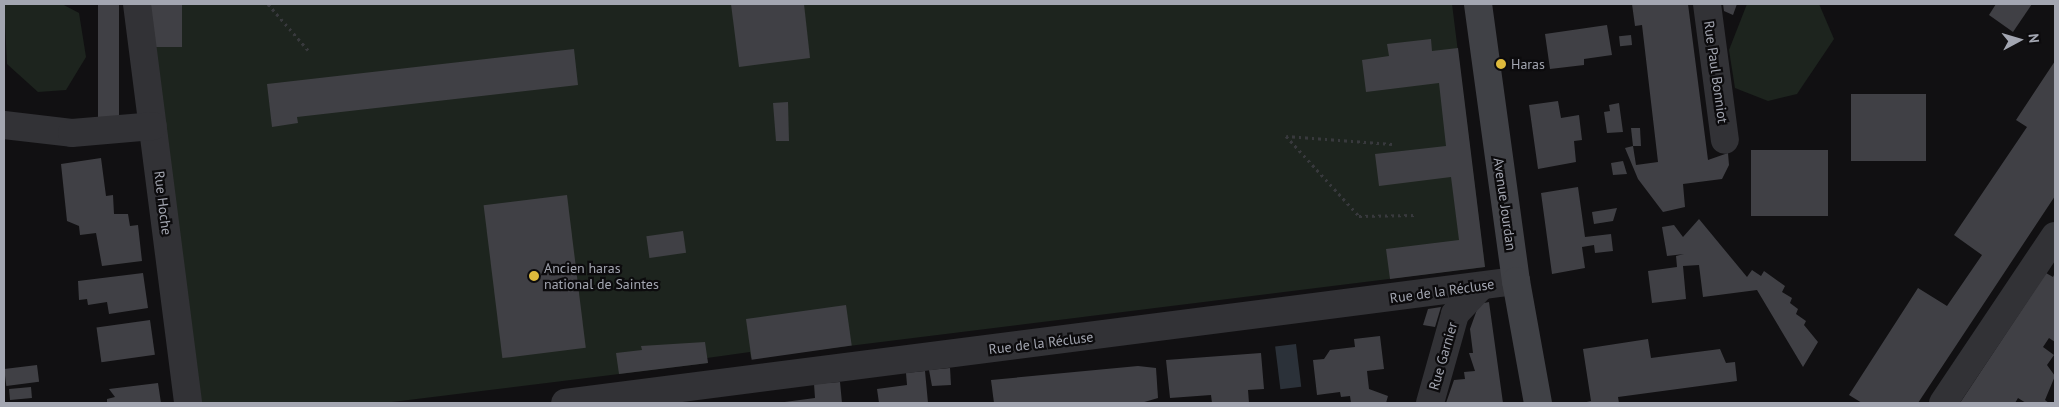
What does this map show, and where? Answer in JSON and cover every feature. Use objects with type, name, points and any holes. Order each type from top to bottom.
[{"type":"main road","name":"Avenue Jourdan","points":[[1478,4],[1516,281],[1538,403]]},
{"type":"street","name":"Rue Hoche","points":[[137,4],[188,403]]},
{"type":"street","name":"Rue Paul Bonniot","points":[[1707,4],[1725,140]]},
{"type":"street","points":[[4,125],[72,134],[153,126]]},
{"type":"street","points":[[1943,403],[2055,236]]},
{"type":"street","name":"Rue de la Récluse","points":[[565,403],[1516,281]]},
{"type":"street","name":"Rue Garnier","points":[[1430,403],[1455,314],[1480,287]]},
{"type":"path","points":[[268,4],[308,50]]},
{"type":"path","points":[[1392,144],[1286,136],[1359,216],[1416,215]]},
{"type":"shaded area","points":[[4,4],[62,4],[79,13],[86,57],[66,90],[38,92],[7,64]]},
{"type":"shaded area","points":[[150,4],[1452,4],[1485,267],[751,358],[750,352],[707,358],[708,363],[384,403],[200,403]]},
{"type":"shaded area","points":[[1747,4],[1819,4],[1834,39],[1797,94],[1768,101],[1735,88],[1729,50]]},
{"type":"shaded area","points":[[1296,344],[1301,387],[1280,389],[1275,347]]},
{"type":"building","points":[[98,4],[119,4],[119,117],[98,117]]},
{"type":"building","points":[[150,4],[182,4],[182,47],[150,47]]},
{"type":"building","points":[[731,4],[804,4],[810,58],[739,67]]},
{"type":"building","points":[[1632,4],[1688,4],[1708,160],[1728,153],[1729,165],[1722,179],[1683,184],[1685,207],[1663,212],[1638,179],[1625,148],[1633,146],[1636,165],[1658,162],[1642,25],[1635,26]]},
{"type":"building","points":[[1723,4],[1737,4],[1733,15],[1724,11]]},
{"type":"building","points":[[1996,4],[2032,4],[2013,32],[1989,15]]},
{"type":"building","points":[[1607,25],[1612,55],[1584,59],[1584,65],[1550,69],[1545,34]]},
{"type":"building","points":[[1631,35],[1632,45],[1620,46],[1619,36]]},
{"type":"building","points":[[1431,39],[1432,51],[1458,48],[1485,267],[1390,279],[1386,249],[1459,240],[1451,177],[1379,186],[1375,154],[1446,146],[1439,83],[1366,92],[1362,60],[1389,56],[1387,44]]},
{"type":"building","points":[[574,49],[578,85],[297,117],[298,123],[272,127],[267,84]]},
{"type":"building","points":[[2055,61],[2055,196],[1918,403],[1862,403],[1849,395],[1918,288],[1947,306],[1982,255],[1954,235],[2027,127],[2016,120]]},
{"type":"building","points":[[1851,94],[1926,94],[1926,161],[1851,161]]},
{"type":"building","points":[[1558,101],[1561,118],[1579,115],[1582,140],[1574,141],[1576,162],[1538,169],[1529,105]]},
{"type":"building","points":[[788,102],[789,141],[776,141],[773,103]]},
{"type":"building","points":[[1619,103],[1623,132],[1607,133],[1604,112],[1610,111],[1609,105]]},
{"type":"building","points":[[1631,128],[1640,128],[1641,146],[1633,146]]},
{"type":"building","points":[[1751,150],[1828,150],[1828,216],[1751,216]]},
{"type":"building","points":[[101,158],[106,196],[113,195],[114,214],[128,214],[130,226],[138,225],[142,261],[102,266],[96,233],[80,235],[79,226],[67,221],[61,164]]},
{"type":"building","points":[[1623,161],[1627,174],[1613,175],[1611,163]]},
{"type":"building","points":[[1578,187],[1585,237],[1611,234],[1613,251],[1595,253],[1594,245],[1582,247],[1585,268],[1552,274],[1541,193]]},
{"type":"building","name":"Ancien haras national de Saintes","points":[[567,195],[586,348],[502,358],[484,205]]},
{"type":"building","points":[[1617,208],[1613,221],[1594,224],[1592,212]]},
{"type":"building","points":[[1699,219],[1747,277],[1752,270],[1761,276],[1764,271],[1785,286],[1782,292],[1792,298],[1790,303],[1798,309],[1796,314],[1806,321],[1804,325],[1818,342],[1803,367],[1757,290],[1703,297],[1699,265],[1683,266],[1686,299],[1652,303],[1648,271],[1677,267],[1676,256],[1684,254],[1667,256],[1662,227],[1674,225],[1683,237]]},
{"type":"building","name":"Ancien haras national de Saintes","points":[[683,231],[686,253],[649,258],[646,236]]},
{"type":"building","points":[[143,273],[148,308],[109,314],[107,302],[88,305],[87,299],[79,300],[78,281]]},
{"type":"building","points":[[2046,273],[2053,277],[2055,273],[2055,342],[2049,338],[2043,347],[2054,355],[2047,365],[2055,376],[2045,400],[2049,403],[2026,403],[2018,398],[2015,403],[1960,403]]},
{"type":"building","points":[[1489,302],[1503,403],[1446,403],[1454,380],[1465,379],[1464,372],[1475,371],[1469,353],[1473,353],[1470,329],[1479,304]]},
{"type":"building","points":[[846,305],[852,346],[752,360],[746,319]]},
{"type":"building","points":[[1441,307],[1435,327],[1423,325],[1428,309]]},
{"type":"building","points":[[150,320],[155,355],[101,362],[97,328]]},
{"type":"building","points":[[1380,336],[1384,369],[1367,371],[1369,389],[1388,396],[1386,403],[1351,403],[1350,396],[1341,397],[1340,392],[1317,395],[1313,360],[1324,359],[1330,350],[1355,347],[1354,339]]},
{"type":"building","points":[[1648,339],[1651,358],[1720,349],[1726,363],[1735,362],[1737,381],[1618,397],[1619,403],[1582,403],[1591,401],[1583,349]]},
{"type":"building","points":[[705,342],[708,363],[619,374],[616,353],[642,350],[641,346]]},
{"type":"building","points":[[1261,353],[1264,389],[1248,390],[1249,403],[1212,403],[1211,395],[1170,398],[1166,360]]},
{"type":"building","points":[[37,365],[39,382],[6,386],[4,369]]},
{"type":"building","points":[[1138,366],[1156,368],[1158,398],[1141,403],[994,403],[991,380]]},
{"type":"building","points":[[950,368],[951,385],[932,386],[929,370]]},
{"type":"building","points":[[925,371],[928,403],[879,403],[877,389],[907,385],[906,373]]},
{"type":"building","points":[[840,382],[842,403],[777,403],[815,398],[814,384]]},
{"type":"building","points":[[158,383],[161,403],[107,403],[107,399],[115,397],[109,389]]},
{"type":"building","points":[[31,387],[32,398],[10,400],[9,389]]},
{"type":"place","name":"Haras","points":[[1501,64]]},
{"type":"place","name":"Ancien haras national de Saintes","points":[[534,276]]}]
